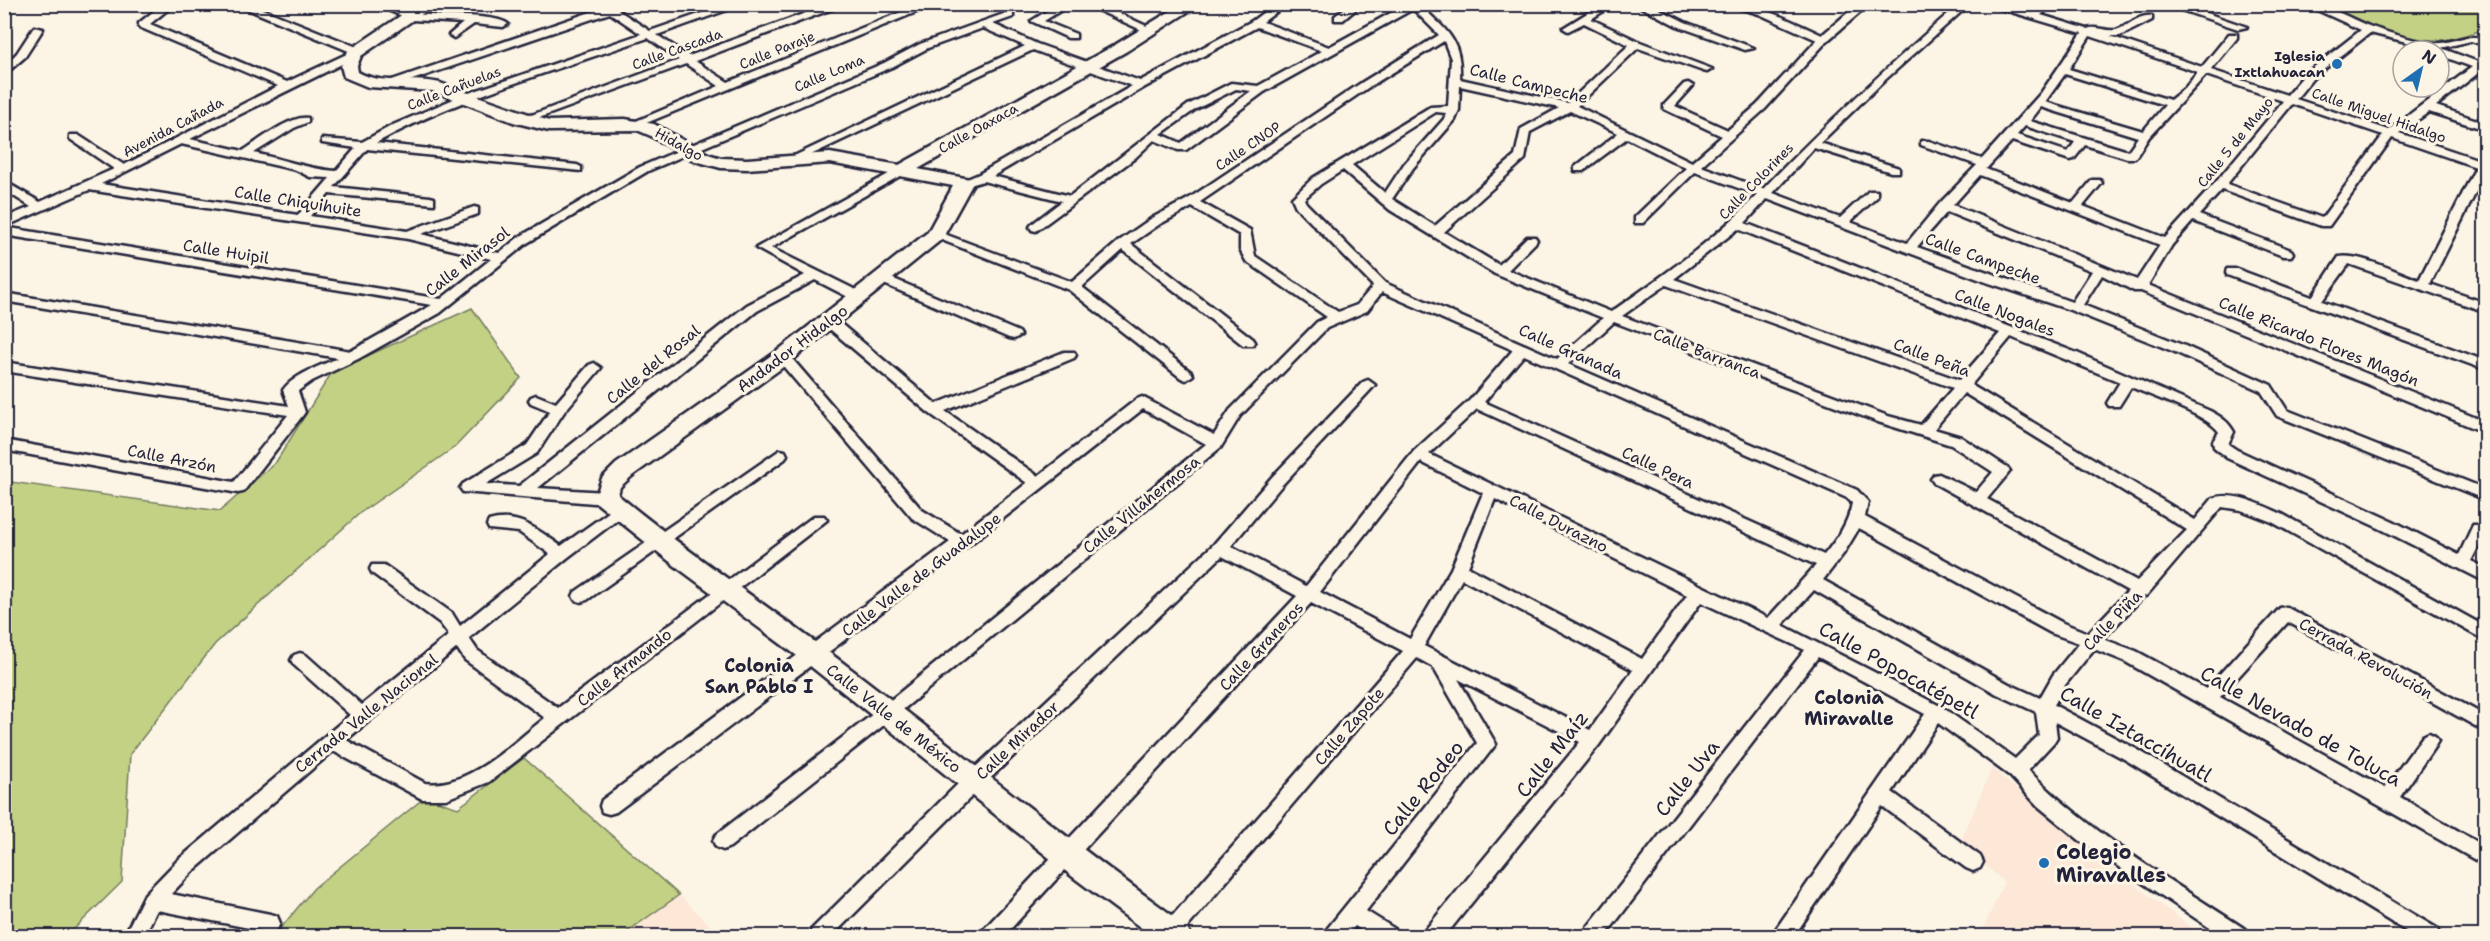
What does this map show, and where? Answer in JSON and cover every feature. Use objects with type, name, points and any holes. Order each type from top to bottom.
[{"type":"street","points":[[157,4],[167,6],[143,24],[287,86]]},
{"type":"street","points":[[240,4],[356,52],[429,4]]},
{"type":"street","points":[[378,4],[412,17],[503,24]]},
{"type":"street","points":[[396,82],[625,4]]},
{"type":"street","name":"Calle Cañuelas","points":[[302,218],[364,145],[397,127],[467,97],[739,4]]},
{"type":"street","name":"Calle Cascada","points":[[524,120],[688,62],[841,4]]},
{"type":"street","name":"Calle Paraje","points":[[635,124],[931,4]]},
{"type":"street","points":[[1066,4],[1036,21],[1072,36]]},
{"type":"street","name":"Calle Oaxaca","points":[[814,275],[762,248],[1088,66],[1193,4]]},
{"type":"street","points":[[973,180],[1256,23],[1282,4]]},
{"type":"street","points":[[1339,18],[1357,4]]},
{"type":"street","points":[[1568,28],[1610,4]]},
{"type":"street","points":[[1640,4],[1681,24],[1749,48]]},
{"type":"street","points":[[1731,4],[1763,12],[1823,39]]},
{"type":"street","points":[[1639,220],[1692,167],[1761,107],[1823,39],[1865,4]]},
{"type":"street","name":"Calle Miguel Hidalgo","points":[[1989,4],[2088,32],[2484,166]]},
{"type":"street","points":[[2033,17],[2048,4]]},
{"type":"street","points":[[2168,4],[2242,27]]},
{"type":"street","points":[[2264,5],[2282,4]]},
{"type":"street","points":[[2310,4],[2368,29],[2402,39]]},
{"type":"street","points":[[1153,135],[1182,148],[1260,90],[1413,5],[1453,47],[1456,59],[1453,111],[1449,120],[1408,166],[1386,200]]},
{"type":"street","name":"Calle Colorines","points":[[1558,365],[1612,317],[1665,280],[1737,224],[1812,144],[1962,5]]},
{"type":"street","points":[[1097,6],[1150,30]]},
{"type":"street","points":[[612,7],[650,36],[726,86]]},
{"type":"street","name":"Calle Loma","points":[[687,150],[888,65],[924,46],[1009,15]]},
{"type":"street","points":[[1909,248],[2038,103],[2088,32],[2092,30],[2116,34],[2148,18]]},
{"type":"street","points":[[454,35],[473,20]]},
{"type":"street","points":[[1585,20],[1636,44],[1707,69]]},
{"type":"street","points":[[1256,23],[1330,51]]},
{"type":"street","points":[[983,24],[1033,46],[1141,86]]},
{"type":"street","points":[[4,72],[21,56],[38,29]]},
{"type":"street","name":"Calle 5 de Mayo","points":[[2139,288],[2167,243],[2193,217],[2288,100],[2310,76],[2368,29]]},
{"type":"street","name":"Calle CNOP","points":[[1074,287],[1123,244],[1156,221],[1192,202],[1365,85],[1445,36]]},
{"type":"street","points":[[2022,122],[2132,156],[2145,135],[2172,104],[2189,90],[2202,71],[2234,36]]},
{"type":"street","points":[[2451,44],[2471,38],[2486,43]]},
{"type":"street","points":[[1436,232],[1521,157],[1525,131],[1570,107],[1636,44]]},
{"type":"street","points":[[796,158],[1033,46]]},
{"type":"street","name":"Avenida Cañada","points":[[4,223],[123,171],[356,52]]},
{"type":"street","name":"Hidalgo","points":[[356,52],[349,66],[350,74],[356,79],[368,82],[431,85],[524,120],[551,126],[581,128],[635,124],[650,128],[706,160],[722,164],[763,163],[796,158],[829,158],[973,180]]},
{"type":"street","points":[[2451,54],[2482,63]]},
{"type":"street","points":[[2220,184],[2325,223],[2389,135],[2482,63]]},
{"type":"street","points":[[2063,70],[2172,104]]},
{"type":"street","name":"Calle Campeche","points":[[1454,81],[1570,107],[1595,117],[1624,134],[1692,167],[1841,224],[2075,307],[2180,349],[2266,388],[2282,413],[2485,493]]},
{"type":"street","points":[[1036,227],[1192,107],[1235,86],[1260,90]]},
{"type":"street","points":[[1688,86],[1668,107],[1730,135]]},
{"type":"street","points":[[2038,103],[2145,135]]},
{"type":"street","points":[[2427,107],[2486,127]]},
{"type":"street","points":[[1345,165],[1434,109],[1453,111]]},
{"type":"street","points":[[244,155],[290,126],[304,120]]},
{"type":"street","points":[[1579,169],[1624,134]]},
{"type":"street","points":[[2010,136],[2070,157],[2082,141]]},
{"type":"street","points":[[74,137],[123,171]]},
{"type":"street","points":[[182,141],[300,167],[310,173],[339,175]]},
{"type":"street","points":[[326,141],[577,169]]},
{"type":"street","points":[[1925,143],[2074,208],[2167,243]]},
{"type":"street","points":[[1812,144],[1894,170]]},
{"type":"street","name":"Calle Mirasol","points":[[298,412],[290,390],[307,378],[353,356],[443,303],[499,257],[580,204],[644,169],[687,150]]},
{"type":"street","name":"Calle Barranca","points":[[1345,165],[1386,200],[1500,271],[1612,317],[1883,419],[1956,441],[2002,471],[1978,500]]},
{"type":"street","name":"Calle Granada","points":[[1345,165],[1305,190],[1298,198],[1300,204],[1380,286],[1852,494],[1860,502],[1857,520]]},
{"type":"street","points":[[2422,287],[2484,166]]},
{"type":"street","points":[[973,180],[1071,200]]},
{"type":"street","name":"Andador Hidalgo","points":[[613,504],[610,484],[624,470],[830,322],[935,235],[973,180]]},
{"type":"street","points":[[2074,208],[2096,183]]},
{"type":"street","points":[[4,184],[38,207]]},
{"type":"street","name":"Calle Chiquihuite","points":[[89,186],[408,235],[499,257]]},
{"type":"street","points":[[327,190],[430,201]]},
{"type":"street","points":[[1841,224],[1873,194]]},
{"type":"street","points":[[1192,202],[1246,233],[1246,250],[1250,258],[1337,317]]},
{"type":"street","name":"Calle Ricardo Flores Magón","points":[[1944,206],[2139,288],[2486,428]]},
{"type":"street","points":[[408,235],[474,211]]},
{"type":"street","points":[[2193,217],[2287,253]]},
{"type":"street","name":"Calle Nogales","points":[[1737,224],[2009,331],[2128,380],[2220,422],[2227,432],[2220,441],[2221,447],[2232,454],[2387,525],[2462,564]]},
{"type":"street","name":"Calle Huipil","points":[[4,231],[443,303]]},
{"type":"street","points":[[935,235],[1074,287],[1186,375]]},
{"type":"street","points":[[1500,271],[1530,240]]},
{"type":"street","points":[[1123,244],[1248,342]]},
{"type":"street","points":[[2314,303],[2339,263],[2343,260],[2350,260],[2486,308]]},
{"type":"street","points":[[2075,307],[2100,270]]},
{"type":"street","points":[[2232,272],[2486,366]]},
{"type":"street","points":[[814,275],[859,297]]},
{"type":"street","name":"Calle del Rosal","points":[[594,368],[559,409],[532,449],[468,488],[522,492],[752,308],[814,275]]},
{"type":"street","points":[[882,278],[1014,335]]},
{"type":"street","name":"Calle Peña","points":[[1665,280],[1962,386],[2197,529]]},
{"type":"street","name":"Calle Villahermosa","points":[[723,842],[888,712],[1216,443],[1235,413],[1322,325],[1362,308],[1380,286]]},
{"type":"street","points":[[4,297],[353,356]]},
{"type":"street","points":[[830,322],[933,410],[1039,484]]},
{"type":"street","points":[[1923,432],[2009,331]]},
{"type":"street","name":"Calle Graneros","points":[[991,936],[1068,856],[1309,594],[1419,455],[1475,403],[1522,349]]},
{"type":"street","points":[[933,410],[1069,355]]},
{"type":"street","points":[[783,357],[917,514],[960,541]]},
{"type":"street","points":[[4,366],[298,412]]},
{"type":"street","points":[[2114,403],[2128,380]]},
{"type":"street","name":"Calle Mirador","points":[[819,936],[973,782],[1220,548],[1276,481],[1368,385]]},
{"type":"street","points":[[536,400],[559,409]]},
{"type":"street","name":"Calle Valle de Guadalupe","points":[[609,806],[814,655],[960,541],[995,519],[1142,402],[1216,443]]},
{"type":"street","name":"Calle Pera","points":[[1475,403],[1826,563]]},
{"type":"street","name":"Calle Arzón","points":[[4,445],[238,488],[298,412]]},
{"type":"street","points":[[581,596],[780,455]]},
{"type":"street","name":"Calle Durazno","points":[[1419,455],[1492,489],[1698,593]]},
{"type":"street","points":[[1939,479],[2141,591]]},
{"type":"street","name":"Calle Zapote","points":[[1172,935],[1408,658],[1459,570],[1492,489]]},
{"type":"street","points":[[522,492],[613,504]]},
{"type":"street","name":"Calle Piña","points":[[2044,708],[2059,680],[2090,642],[2141,591],[2218,502],[2230,501],[2246,505],[2277,518],[2486,634]]},
{"type":"street","name":"Calle Valle de México","points":[[613,504],[888,712],[973,782],[1172,935]]},
{"type":"street","name":"Cerrada Valle Nacional","points":[[134,936],[152,900],[185,866],[362,715],[561,554],[613,504]]},
{"type":"street","name":"Calle Armando","points":[[332,741],[422,791],[437,794],[457,789],[483,776],[724,590],[819,520]]},
{"type":"street","points":[[1770,627],[1812,581],[1857,520]]},
{"type":"street","name":"Calle Nevado de Toluca","points":[[1857,520],[2057,628],[2130,656],[2388,799],[2486,857]]},
{"type":"street","points":[[495,525],[523,526],[561,554]]},
{"type":"street","points":[[2479,529],[2462,564],[2486,576]]},
{"type":"street","points":[[1220,548],[1593,740]]},
{"type":"street","points":[[378,569],[446,618],[471,655],[558,718]]},
{"type":"street","points":[[1459,570],[1644,668]]},
{"type":"street","name":"Calle Iztaccíhuatl","points":[[1812,581],[1993,683],[2132,755],[2431,936]]},
{"type":"street","name":"Calle Popocatépetl","points":[[1698,593],[1816,648],[1936,712],[2016,770],[2045,800],[2090,837],[2238,936]]},
{"type":"street","name":"Calle Maíz","points":[[1433,936],[1593,740],[1698,593]]},
{"type":"street","name":"Cerrada Revolución","points":[[2207,700],[2286,613],[2486,725]]},
{"type":"street","name":"Calle Uva","points":[[1593,936],[1816,648]]},
{"type":"street","points":[[300,660],[362,715]]},
{"type":"street","name":"Calle Rodeo","points":[[1335,936],[1487,744],[1439,662]]},
{"type":"street","points":[[2016,770],[2048,737],[2044,708]]},
{"type":"street","points":[[1783,936],[1936,712]]},
{"type":"street","points":[[2388,799],[2429,741]]},
{"type":"street","points":[[1880,794],[1973,862]]},
{"type":"street","points":[[152,900],[270,922]]},
{"type":"street","points":[[1352,913],[1388,936]]},
{"type":"shaded area","name":"Colegio Miravalles","points":[[1992,768],[2074,839],[2196,931],[2193,936],[1980,936],[2004,882],[1960,843]]},
{"type":"shaded area","points":[[679,895],[721,936],[621,936]]},
{"type":"green space","points":[[2320,5],[2485,5],[2485,29],[2451,39],[2420,39],[2379,29]]},
{"type":"green space","points":[[472,308],[521,378],[455,447],[360,513],[215,644],[130,754],[122,882],[67,936],[5,936],[4,481],[220,511],[276,462],[332,372]]},
{"type":"green space","points":[[524,758],[679,895],[621,936],[274,936],[314,888],[425,797],[458,808]]},
{"type":"place","name":"Iglesia Ixtlahuacan","points":[[2337,64]]},
{"type":"place","name":"Colegio Miravalles","points":[[2044,863]]},
{"type":"district","name":"Colonia San Pablo I","points":[[759,676]]},
{"type":"district","name":"Colonia Miravalle","points":[[1849,708]]}]
